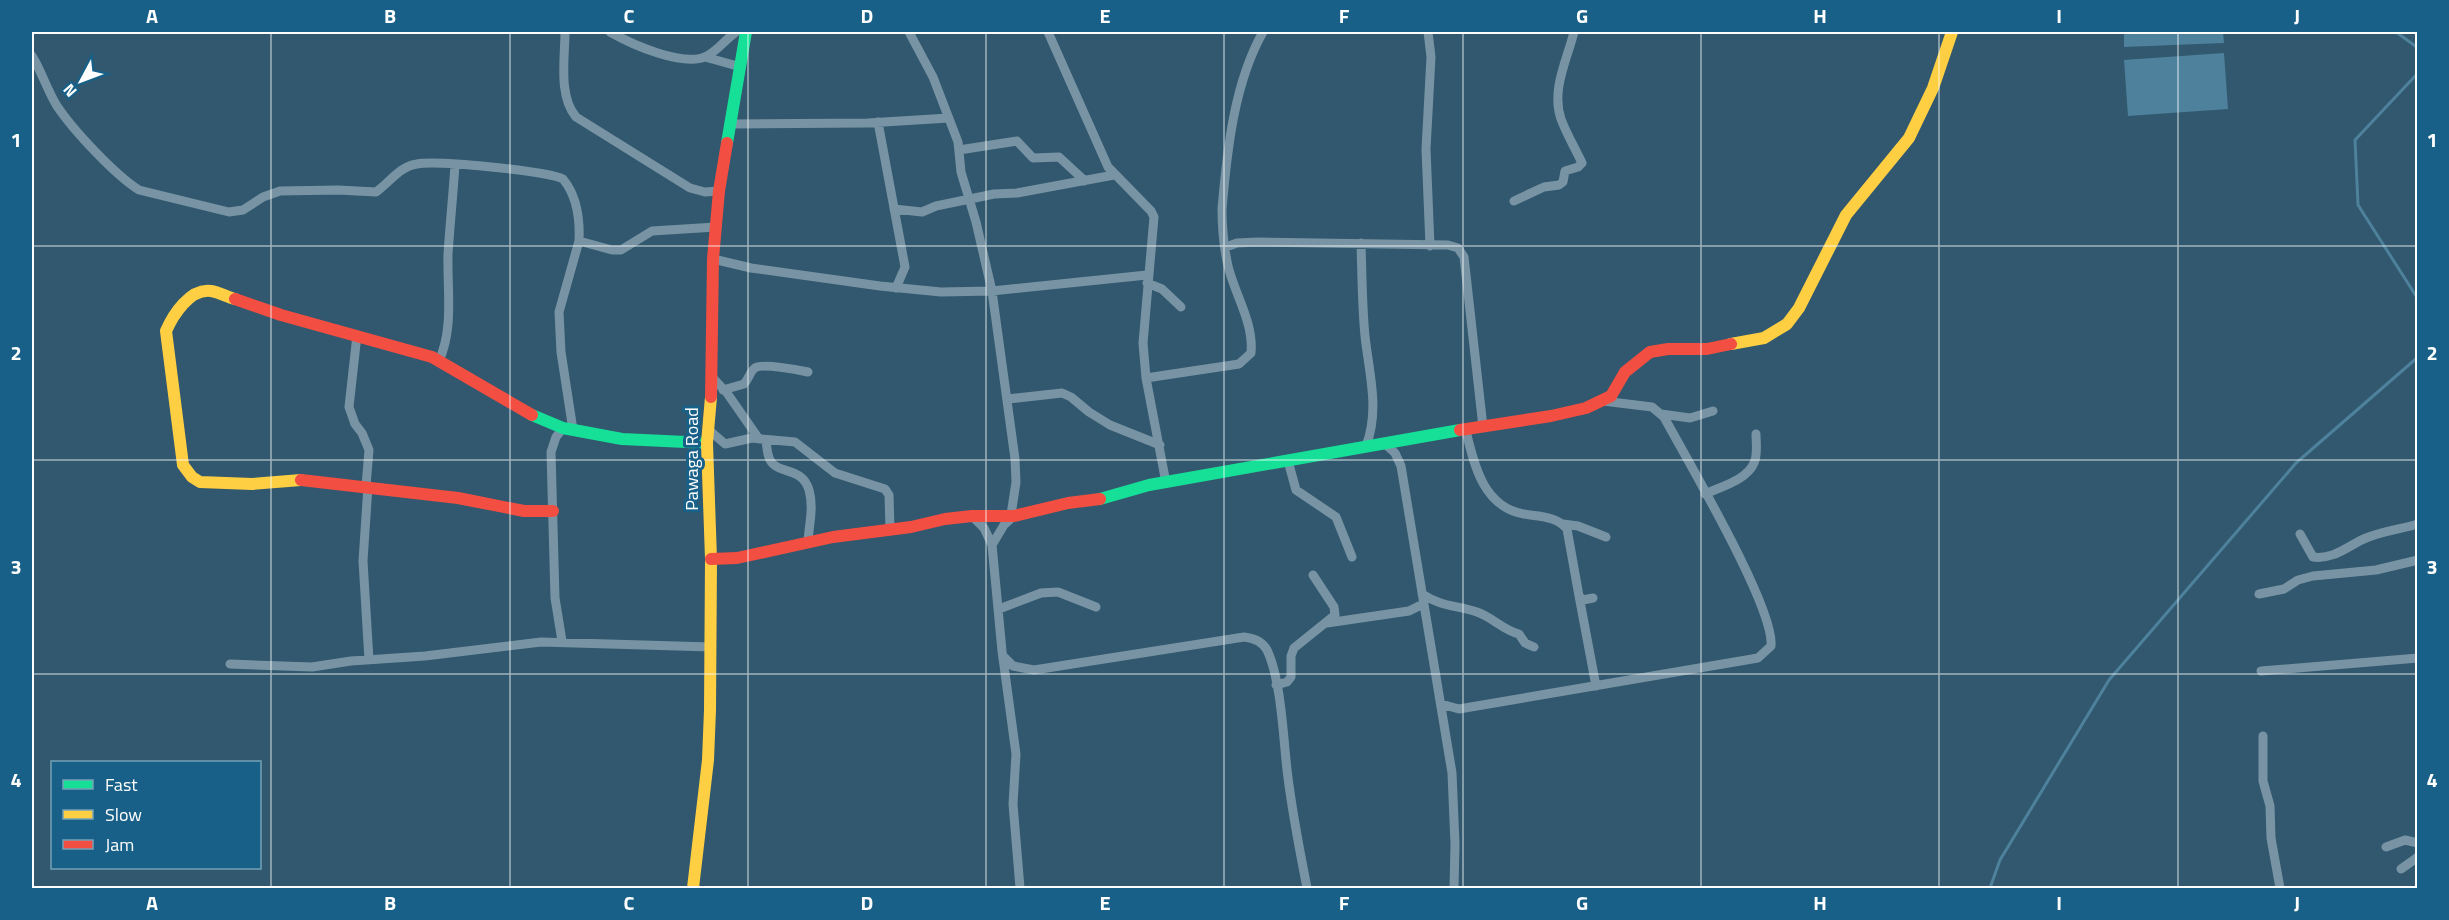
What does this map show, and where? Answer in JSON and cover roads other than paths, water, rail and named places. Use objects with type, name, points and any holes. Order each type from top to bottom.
[{"type":"street","points":[[566,32],[566,92],[569,106],[576,117],[690,188],[705,192],[720,191]]},
{"type":"street","points":[[610,32],[634,46],[655,53],[686,58],[705,57],[741,67]]},
{"type":"street","points":[[705,57],[736,32]]},
{"type":"street","name":"Pawaga Road","points":[[693,888],[708,760],[711,559],[707,443],[712,377],[713,259],[720,191],[746,32]]},
{"type":"street","points":[[909,32],[933,77],[949,118],[959,150],[961,172],[992,291],[1017,476],[1012,515],[992,545]]},
{"type":"street","points":[[1048,32],[1108,168],[1151,211],[1154,217],[1143,343],[1146,378],[1166,483]]},
{"type":"street","points":[[1146,378],[1239,364],[1251,353],[1250,331],[1228,266],[1222,209],[1235,116],[1250,60],[1263,32]]},
{"type":"street","points":[[1428,32],[1431,57],[1426,149],[1430,246]]},
{"type":"street","points":[[1514,201],[1544,187],[1559,185],[1563,182],[1565,171],[1578,167],[1582,162],[1569,137],[1558,105],[1558,91],[1574,32]]},
{"type":"street","points":[[711,559],[746,557],[808,542],[972,516],[1012,515],[1068,503],[1102,499],[1149,485],[1586,408],[1611,396],[1625,372],[1650,352],[1733,346],[1764,338],[1787,324],[1799,308],[1846,214],[1909,138],[1932,88],[1952,32]]},
{"type":"street","points":[[32,56],[63,114],[88,143],[131,184],[140,190],[206,208],[229,212],[240,211],[266,195],[280,191],[376,192],[398,173],[416,164],[500,168],[563,179],[575,204],[579,241],[560,312],[568,429]]},
{"type":"street","points":[[732,124],[878,122],[949,118]]},
{"type":"street","points":[[878,122],[905,267],[896,288]]},
{"type":"street","points":[[959,150],[1017,141],[1029,156],[1059,157],[1086,181]]},
{"type":"street","points":[[439,361],[448,328],[448,252],[455,165]]},
{"type":"street","points":[[894,209],[922,212],[936,206],[1000,193],[1017,193],[1114,175]]},
{"type":"street","points":[[579,241],[612,250],[621,250],[652,231],[716,227]]},
{"type":"street","points":[[1226,247],[1246,242],[1453,246],[1463,253],[1484,427]]},
{"type":"street","points":[[1361,243],[1365,338],[1373,413],[1371,435],[1366,446]]},
{"type":"street","points":[[713,259],[751,268],[941,292],[992,291],[1147,279],[1162,289],[1181,307]]},
{"type":"street","points":[[553,511],[524,511],[475,501],[367,486],[300,480],[252,484],[200,482],[192,477],[183,465],[175,386],[166,337],[168,326],[175,312],[201,292],[211,291],[281,315],[357,335],[439,361],[475,380],[522,411],[568,429],[622,439],[707,443]]},
{"type":"street","points":[[357,335],[349,407],[369,450],[363,561],[369,660]]},
{"type":"street","points":[[723,390],[744,384],[752,370],[759,366],[808,372]]},
{"type":"street","points":[[712,377],[762,440],[774,465],[797,473],[808,488],[812,515],[808,542]]},
{"type":"street","points":[[1008,399],[1062,393],[1115,428],[1160,444]]},
{"type":"street","points":[[1441,704],[1460,709],[1758,658],[1771,646],[1772,638],[1766,618],[1726,532],[1661,414],[1652,407],[1603,400]]},
{"type":"street","points":[[1661,414],[1690,418],[1713,411]]},
{"type":"street","points":[[562,641],[555,598],[551,452],[556,437],[568,429]]},
{"type":"street","points":[[708,429],[725,444],[762,440],[795,442],[835,472],[885,489],[889,495],[890,529]]},
{"type":"street","points":[[1466,430],[1482,485],[1499,503],[1522,514],[1545,516],[1606,537]]},
{"type":"street","points":[[1705,494],[1732,482],[1750,470],[1755,462],[1756,434]]},
{"type":"street","points":[[1384,443],[1395,453],[1401,466],[1452,773],[1454,888]]},
{"type":"street","points":[[1288,461],[1293,486],[1300,494],[1336,517],[1352,557]]},
{"type":"street","points":[[972,516],[988,533],[992,545],[1016,754],[1013,804],[1020,888]]},
{"type":"street","points":[[1563,524],[1570,538],[1596,686]]},
{"type":"street","points":[[2300,534],[2313,557],[2321,557],[2339,552],[2366,538],[2418,524]]},
{"type":"street","points":[[2259,594],[2284,589],[2298,580],[2313,576],[2376,570],[2418,560]]},
{"type":"street","points":[[1276,685],[1287,682],[1291,677],[1291,656],[1294,648],[1333,618],[1336,611],[1313,575]]},
{"type":"street","points":[[999,609],[1041,593],[1058,592],[1096,608]]},
{"type":"street","points":[[1579,596],[1583,600],[1593,598]]},
{"type":"street","points":[[1327,623],[1409,611],[1422,599]]},
{"type":"street","points":[[1422,599],[1476,611],[1507,630],[1522,636],[1525,644],[1533,647]]},
{"type":"street","points":[[1003,656],[1013,666],[1034,670],[1244,637],[1253,638],[1266,648],[1276,685],[1293,811],[1307,888]]},
{"type":"street","points":[[230,664],[304,667],[562,641],[711,647]]},
{"type":"street","points":[[2261,671],[2418,658]]},
{"type":"street","points":[[2262,736],[2263,781],[2270,806],[2271,838],[2280,888]]},
{"type":"street","points":[[2386,847],[2405,840],[2418,843]]},
{"type":"street","points":[[2401,868],[2418,857]]},
{"type":"water","points":[[2124,32],[2223,32],[2224,43],[2124,47]]},
{"type":"water","points":[[2224,53],[2228,109],[2128,116],[2124,60]]},
{"type":"waterway","points":[[2396,32],[2418,48]]},
{"type":"waterway","points":[[2418,73],[2355,140],[2358,205],[2418,299]]},
{"type":"waterway","points":[[1990,888],[2000,860],[2109,680],[2296,463],[2418,357]]}]
